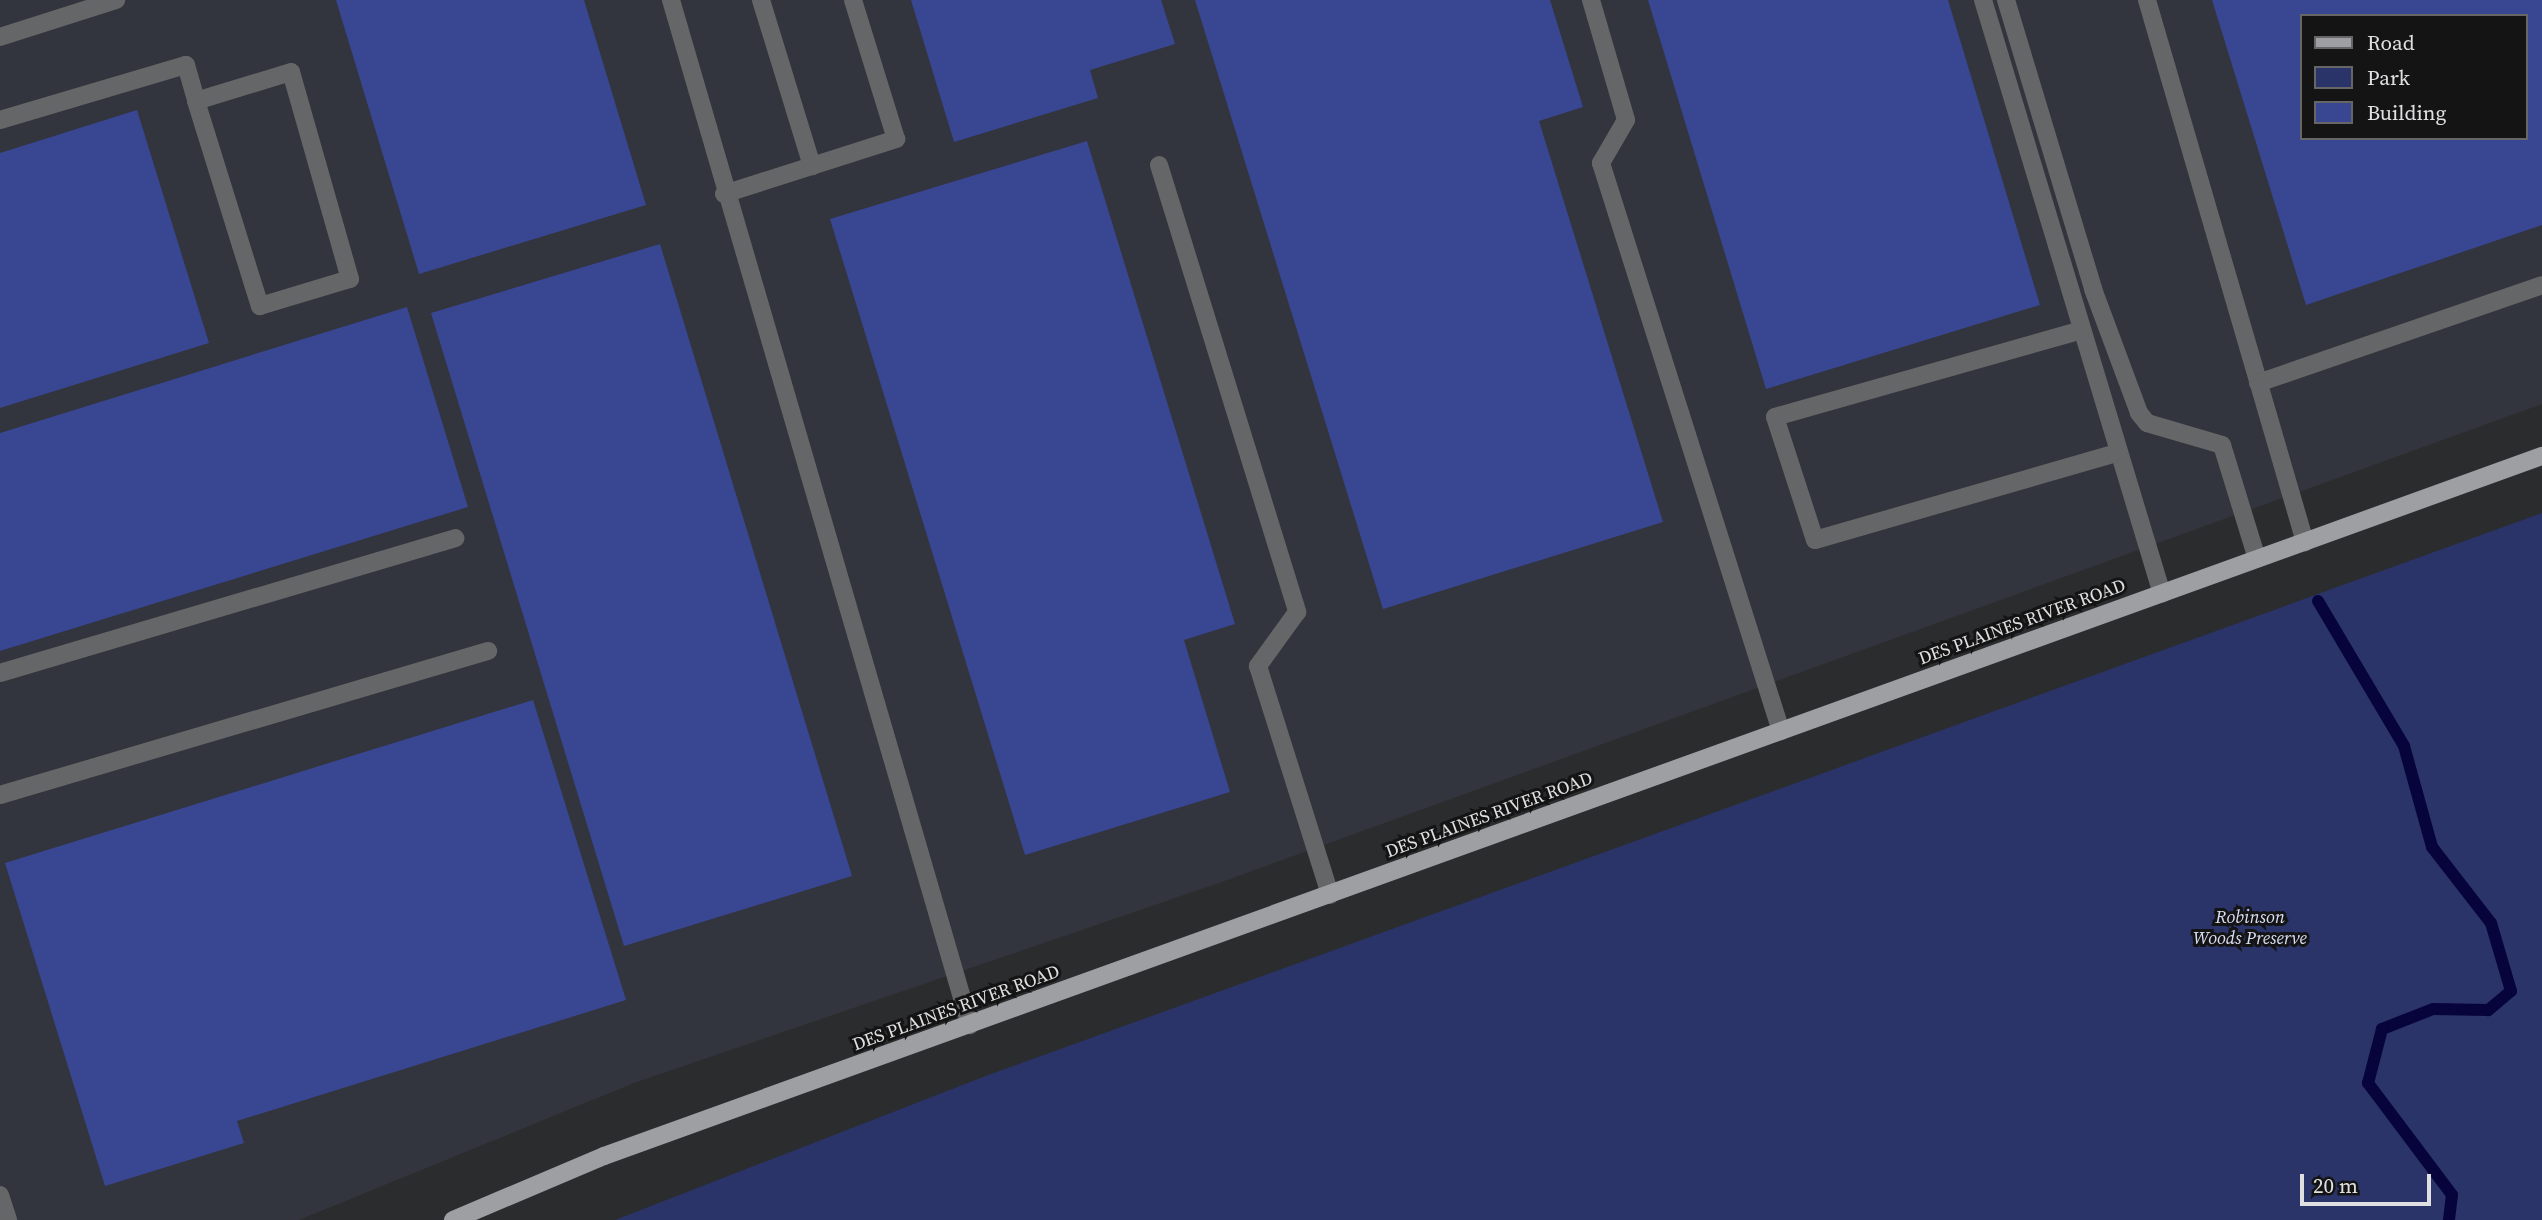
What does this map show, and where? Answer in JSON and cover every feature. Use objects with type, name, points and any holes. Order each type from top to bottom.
[{"type":"main road","name":"DES PLAINES RIVER ROAD","points":[[453,1220],[604,1156],[2542,456]]},
{"type":"street","points":[[0,37],[116,0]]},
{"type":"street","points":[[671,0],[724,194],[970,1025]]},
{"type":"street","points":[[761,0],[812,166]]},
{"type":"street","points":[[724,194],[897,139],[853,0]]},
{"type":"street","points":[[1591,0],[1626,120],[1601,163],[1782,731]]},
{"type":"street","points":[[1983,0],[2162,594]]},
{"type":"street","points":[[2006,0],[2093,289],[2139,413],[2147,423],[2221,445],[2257,559]]},
{"type":"street","points":[[2147,0],[2305,542]]},
{"type":"street","points":[[0,120],[186,65],[196,101],[260,306],[350,279],[291,72],[196,101]]},
{"type":"street","points":[[1159,165],[1297,612],[1258,666],[1330,895]]},
{"type":"street","points":[[2258,383],[2542,285]]},
{"type":"street","points":[[2082,330],[1775,417],[1815,540],[2119,452]]},
{"type":"street","points":[[0,673],[455,538]]},
{"type":"street","points":[[0,795],[488,651]]},
{"type":"street","points":[[0,1195],[8,1220]]},
{"type":"shaded area","points":[[0,0],[2542,0],[2542,404],[1216,884],[634,1083],[299,1220],[0,1220]]},
{"type":"green space","name":"Robinson Woods Preserve","points":[[2542,513],[2542,1220],[615,1220],[983,1077]]},
{"type":"building","points":[[336,0],[584,0],[646,205],[419,274]]},
{"type":"building","points":[[911,0],[1161,0],[1175,44],[1090,70],[1098,98],[954,142]]},
{"type":"building","points":[[1195,0],[1550,0],[1583,107],[1539,121],[1663,522],[1383,609]]},
{"type":"building","points":[[1648,0],[1948,0],[2040,305],[1766,389]]},
{"type":"building","points":[[2212,0],[2542,0],[2542,225],[2306,305]]},
{"type":"building","points":[[137,110],[209,343],[0,408],[0,153]]},
{"type":"building","points":[[1087,141],[1235,624],[1184,640],[1230,792],[1025,855],[830,219]]},
{"type":"building","points":[[660,244],[852,876],[624,946],[431,313]]},
{"type":"building","points":[[407,307],[468,507],[0,651],[0,433]]},
{"type":"building","points":[[533,700],[626,1000],[237,1121],[244,1143],[105,1186],[5,863]]},
{"type":"waterway","points":[[2318,601],[2404,746],[2432,847],[2491,923],[2511,991],[2488,1010],[2433,1009],[2382,1029],[2368,1083],[2452,1195],[2449,1220]]}]
